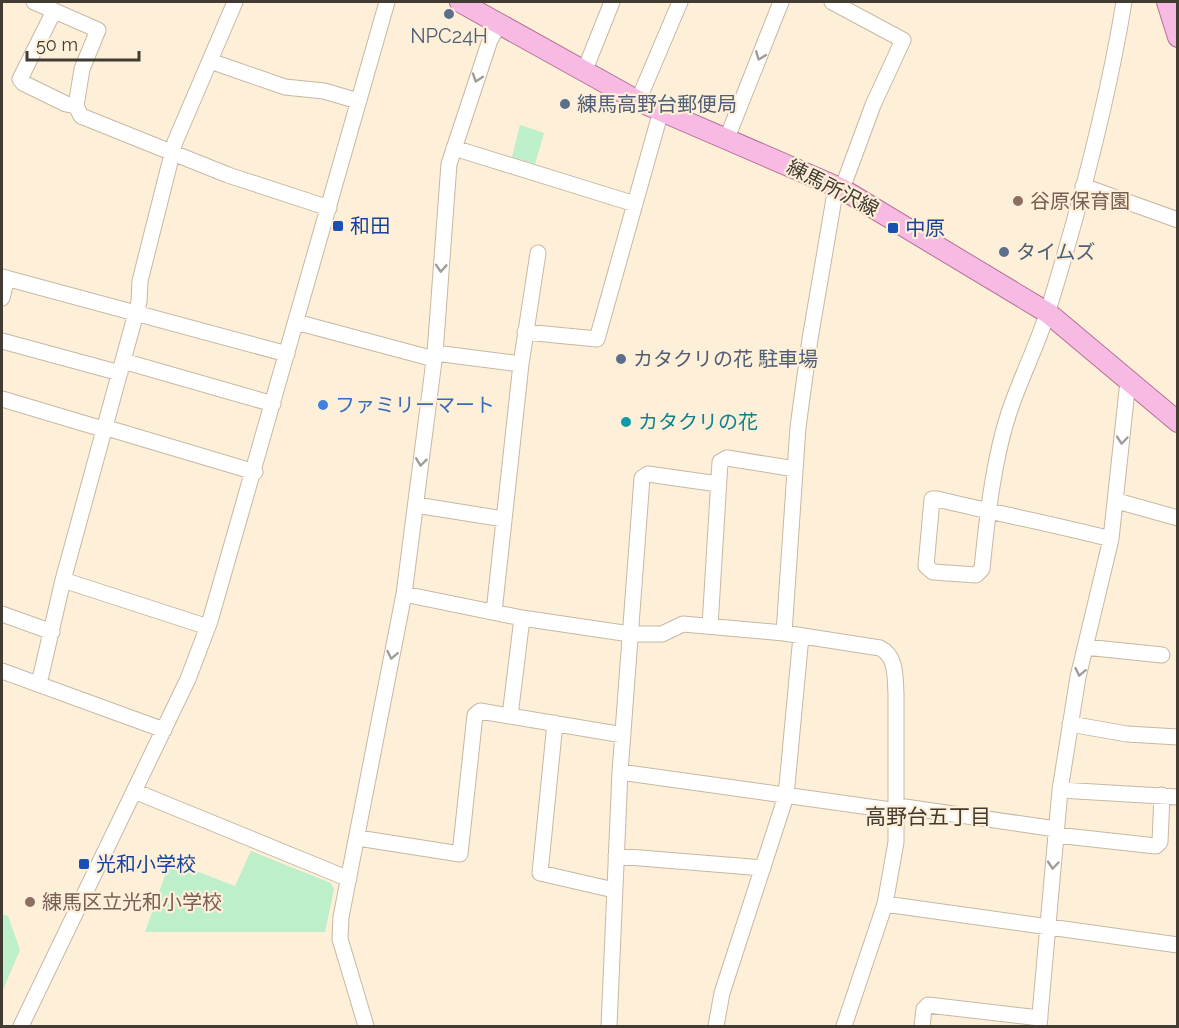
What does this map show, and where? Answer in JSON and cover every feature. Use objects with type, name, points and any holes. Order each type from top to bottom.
[{"type":"main road","name":"練馬所沢線","points":[[460,2],[638,100],[839,188],[1047,313],[1178,422]]},
{"type":"main road","points":[[1167,2],[1178,37]]},
{"type":"street","points":[[34,2],[99,30],[82,69],[76,106],[81,116],[171,154],[329,208]]},
{"type":"street","points":[[39,684],[63,580],[106,429],[135,312],[140,302],[140,281],[171,154],[235,2]]},
{"type":"street","points":[[21,1026],[164,730],[208,627],[255,472],[387,2]]},
{"type":"street","points":[[638,100],[680,2]]},
{"type":"street","points":[[727,138],[781,2]]},
{"type":"street","points":[[784,633],[795,469],[810,339],[839,188],[903,40],[832,2]]},
{"type":"street","points":[[1111,539],[987,511],[932,500],[926,566],[929,570],[981,573],[987,511],[1011,406],[1047,313],[1083,186],[1104,102],[1124,2]]},
{"type":"street","points":[[584,72],[607,3]]},
{"type":"street","points":[[54,11],[20,79],[66,104],[76,106]]},
{"type":"street","points":[[366,1026],[340,939],[340,917],[358,838],[404,594],[434,356],[449,164],[490,40],[499,24]]},
{"type":"street","points":[[210,61],[285,87],[324,91],[358,101]]},
{"type":"street","points":[[525,332],[597,339],[662,111]]},
{"type":"street","points":[[454,148],[635,204]]},
{"type":"street","points":[[1083,186],[1178,220]]},
{"type":"street","points":[[494,612],[520,364],[538,253]]},
{"type":"street","points":[[2,298],[4,278],[287,354]]},
{"type":"street","points":[[296,322],[336,335],[434,356],[520,364]]},
{"type":"street","points":[[2,341],[122,367],[273,404]]},
{"type":"street","points":[[922,1026],[924,1009],[928,1005],[1039,1022],[1060,790],[1085,647],[1111,539],[1117,501],[1128,381]]},
{"type":"street","points":[[2,399],[255,472]]},
{"type":"street","points":[[710,626],[720,462],[723,459],[795,469]]},
{"type":"street","points":[[609,1026],[620,772],[644,475],[718,484]]},
{"type":"street","points":[[1117,501],[1178,518]]},
{"type":"street","points":[[416,505],[504,519]]},
{"type":"street","points":[[63,580],[208,627]]},
{"type":"street","points":[[404,594],[522,618],[630,634],[662,634],[678,624],[710,626],[784,633],[880,648],[889,655],[895,671],[898,808],[885,904],[844,1026]]},
{"type":"street","points":[[2,614],[52,632]]},
{"type":"street","points":[[510,716],[522,618]]},
{"type":"street","points":[[716,1026],[722,993],[786,796],[801,636]]},
{"type":"street","points":[[1085,647],[1162,655]]},
{"type":"street","points":[[2,672],[164,730]]},
{"type":"street","points":[[358,838],[460,854],[477,712],[623,735]]},
{"type":"street","points":[[555,723],[540,873],[614,890]]},
{"type":"street","points":[[1070,724],[1127,735],[1178,737]]},
{"type":"street","points":[[620,772],[891,810],[905,807],[1156,846],[1160,842],[1162,795]]},
{"type":"street","points":[[1060,790],[1178,796]]},
{"type":"street","points":[[134,791],[349,879]]},
{"type":"street","points":[[616,856],[763,868]]},
{"type":"street","points":[[885,904],[1178,945]]},
{"type":"green space","points":[[520,125],[544,133],[535,164],[512,157]]},
{"type":"green space","points":[[251,851],[331,883],[334,889],[325,932],[145,932],[170,861],[235,886]]},
{"type":"green space","points":[[2,914],[8,916],[20,950],[2,992]]},
{"type":"place","name":"NPC24H","points":[[449,14]]},
{"type":"place","name":"練馬高野台郵便局","points":[[565,104]]},
{"type":"place","name":"谷原保育園","points":[[1018,201]]},
{"type":"place","name":"和田","points":[[338,226]]},
{"type":"place","name":"中原","points":[[893,228]]},
{"type":"place","name":"タイムズ","points":[[1004,252]]},
{"type":"place","name":"カタクリの花 駐車場","points":[[621,359]]},
{"type":"place","name":"ファミリーマート","points":[[323,405]]},
{"type":"place","name":"カタクリの花","points":[[626,422]]},
{"type":"place","name":"光和小学校","points":[[84,864]]},
{"type":"place","name":"練馬区立光和小学校","points":[[30,902]]},
{"type":"district","name":"高野台五丁目","points":[[928,816]]}]
